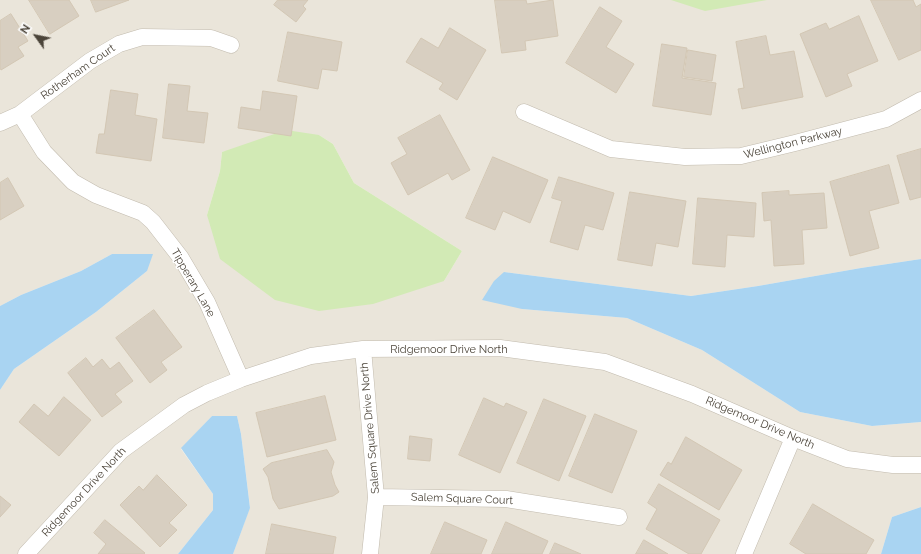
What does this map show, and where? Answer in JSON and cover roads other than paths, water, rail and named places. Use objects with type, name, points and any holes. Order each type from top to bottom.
[{"type":"street","name":"Rotherham Court","points":[[0,123],[20,114],[90,61],[119,44],[142,37],[211,38],[231,46]]},
{"type":"street","name":"Wellington Parkway","points":[[524,112],[611,149],[685,157],[741,156],[886,119],[921,100]]},
{"type":"street","name":"Tipperary Lane","points":[[20,114],[44,152],[73,182],[96,196],[144,213],[153,222],[180,258],[207,302],[241,378]]},
{"type":"street","name":"Ridgemoor Drive North","points":[[26,554],[121,451],[184,405],[206,393],[241,378],[311,356],[363,349],[500,348],[605,362],[692,394],[793,438],[847,459],[893,465],[921,465]]},
{"type":"street","name":"Salem Square Drive North","points":[[363,349],[376,496],[370,554]]},
{"type":"street","points":[[744,554],[793,438]]},
{"type":"street","name":"Salem Square Court","points":[[376,496],[506,499],[619,517]]},
{"type":"water","points":[[112,254],[153,254],[147,271],[96,312],[14,369],[0,390],[0,306],[21,295],[81,271]]},
{"type":"water","points":[[921,259],[921,422],[872,426],[800,412],[702,350],[627,318],[522,309],[482,300],[494,281],[504,272],[691,296]]},
{"type":"water","points":[[212,416],[237,416],[241,434],[250,508],[233,554],[178,554],[213,510],[213,494],[181,448]]},
{"type":"water","points":[[921,507],[921,554],[881,554],[892,517]]}]
